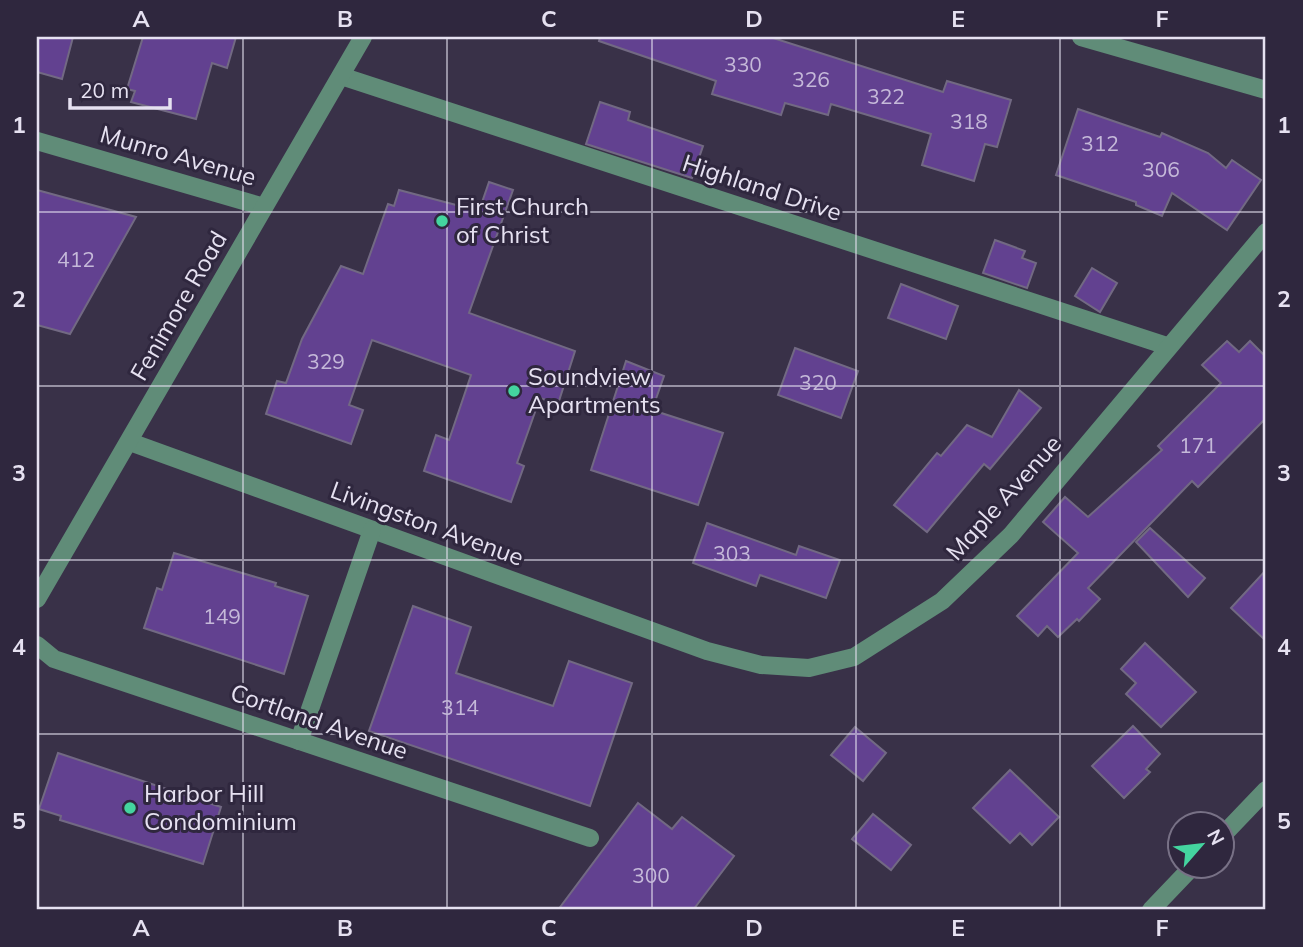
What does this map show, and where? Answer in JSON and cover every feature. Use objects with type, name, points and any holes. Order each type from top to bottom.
[{"type":"street","name":"Fenimore Road","points":[[37,599],[363,37]]},
{"type":"street","points":[[1081,37],[1266,90]]},
{"type":"street","name":"Highland Drive","points":[[341,76],[1167,346]]},
{"type":"street","name":"Munro Avenue","points":[[37,141],[264,207]]},
{"type":"street","name":"Maple Avenue","points":[[707,651],[761,666],[809,668],[854,657],[942,601],[1011,535],[1167,346],[1266,232]]},
{"type":"street","name":"Livingston Avenue","points":[[130,442],[707,651]]},
{"type":"street","points":[[299,741],[372,530]]},
{"type":"street","name":"Cortland Avenue","points":[[37,645],[54,659],[590,838]]},
{"type":"street","points":[[1236,822],[1266,790]]},
{"type":"street","points":[[1151,910],[1180,880]]},
{"type":"building","points":[[37,37],[73,37],[62,79],[37,72]]},
{"type":"building","points":[[143,37],[236,37],[227,68],[212,63],[196,119],[131,102],[135,91],[127,89]]},
{"type":"building","points":[[600,37],[770,37],[943,92],[947,81],[1011,100],[997,147],[985,144],[974,181],[922,165],[931,134],[831,104],[828,115],[785,103],[781,115],[712,94],[716,81],[599,41]]},
{"type":"building","points":[[600,102],[630,112],[628,120],[703,146],[692,178],[586,144]]},
{"type":"building","points":[[1078,109],[1160,137],[1162,133],[1208,153],[1226,168],[1232,160],[1261,180],[1227,230],[1172,193],[1162,216],[1136,205],[1136,202],[1056,175]]},
{"type":"building","name":"Soundview Apartments","points":[[489,182],[513,190],[469,313],[575,351],[558,404],[540,398],[517,463],[524,466],[511,502],[424,471],[436,435],[449,440],[471,375],[372,340],[349,405],[363,410],[351,444],[266,414],[277,381],[286,383],[302,339],[341,266],[363,274],[388,204],[394,206],[399,190],[479,211]]},
{"type":"building","points":[[37,190],[136,217],[70,334],[37,325]]},
{"type":"building","points":[[995,240],[1025,251],[1022,258],[1036,263],[1027,288],[983,273]]},
{"type":"building","points":[[1092,268],[1117,283],[1100,312],[1075,296]]},
{"type":"building","points":[[901,284],[958,306],[946,339],[888,318]]},
{"type":"building","points":[[1227,341],[1239,352],[1250,341],[1266,357],[1266,418],[1198,487],[1192,481],[1088,588],[1100,599],[1079,621],[1077,619],[1058,637],[1047,626],[1038,636],[1017,616],[1078,553],[1043,522],[1065,497],[1088,517],[1162,450],[1158,446],[1221,383],[1202,365]]},
{"type":"building","points":[[795,348],[858,371],[841,418],[778,395]]},
{"type":"building","points":[[626,361],[664,376],[652,410],[723,433],[698,505],[591,470]]},
{"type":"building","points":[[1019,390],[1041,408],[990,469],[984,464],[927,532],[894,505],[937,453],[941,456],[967,425],[992,437]]},
{"type":"building","points":[[707,523],[796,555],[799,546],[840,560],[826,598],[760,575],[756,586],[693,563]]},
{"type":"building","points":[[1150,528],[1205,578],[1188,597],[1136,542]]},
{"type":"building","points":[[174,553],[276,583],[275,586],[308,596],[284,674],[144,628],[157,588],[162,590]]},
{"type":"building","points":[[1266,570],[1266,641],[1231,608]]},
{"type":"building","points":[[413,606],[471,627],[456,673],[553,706],[569,661],[632,683],[590,806],[369,731]]},
{"type":"building","points":[[1145,643],[1196,692],[1161,727],[1126,694],[1136,683],[1121,669]]},
{"type":"building","points":[[1133,726],[1160,754],[1146,769],[1150,772],[1124,798],[1092,766]]},
{"type":"building","points":[[855,727],[886,753],[863,781],[831,755]]},
{"type":"building","name":"Harbor Hill Condominium","points":[[58,753],[221,807],[203,864],[60,820],[61,816],[39,809]]},
{"type":"building","points":[[1010,770],[1059,817],[1032,845],[1020,833],[1010,843],[973,808]]},
{"type":"building","points":[[638,803],[672,829],[682,817],[734,856],[693,910],[558,910]]},
{"type":"building","points":[[873,814],[911,845],[891,870],[852,839]]},
{"type":"place","name":"First Church of Christ","points":[[442,221]]},
{"type":"place","name":"Soundview Apartments","points":[[514,391]]},
{"type":"place","name":"Harbor Hill Condominium","points":[[130,808]]}]
